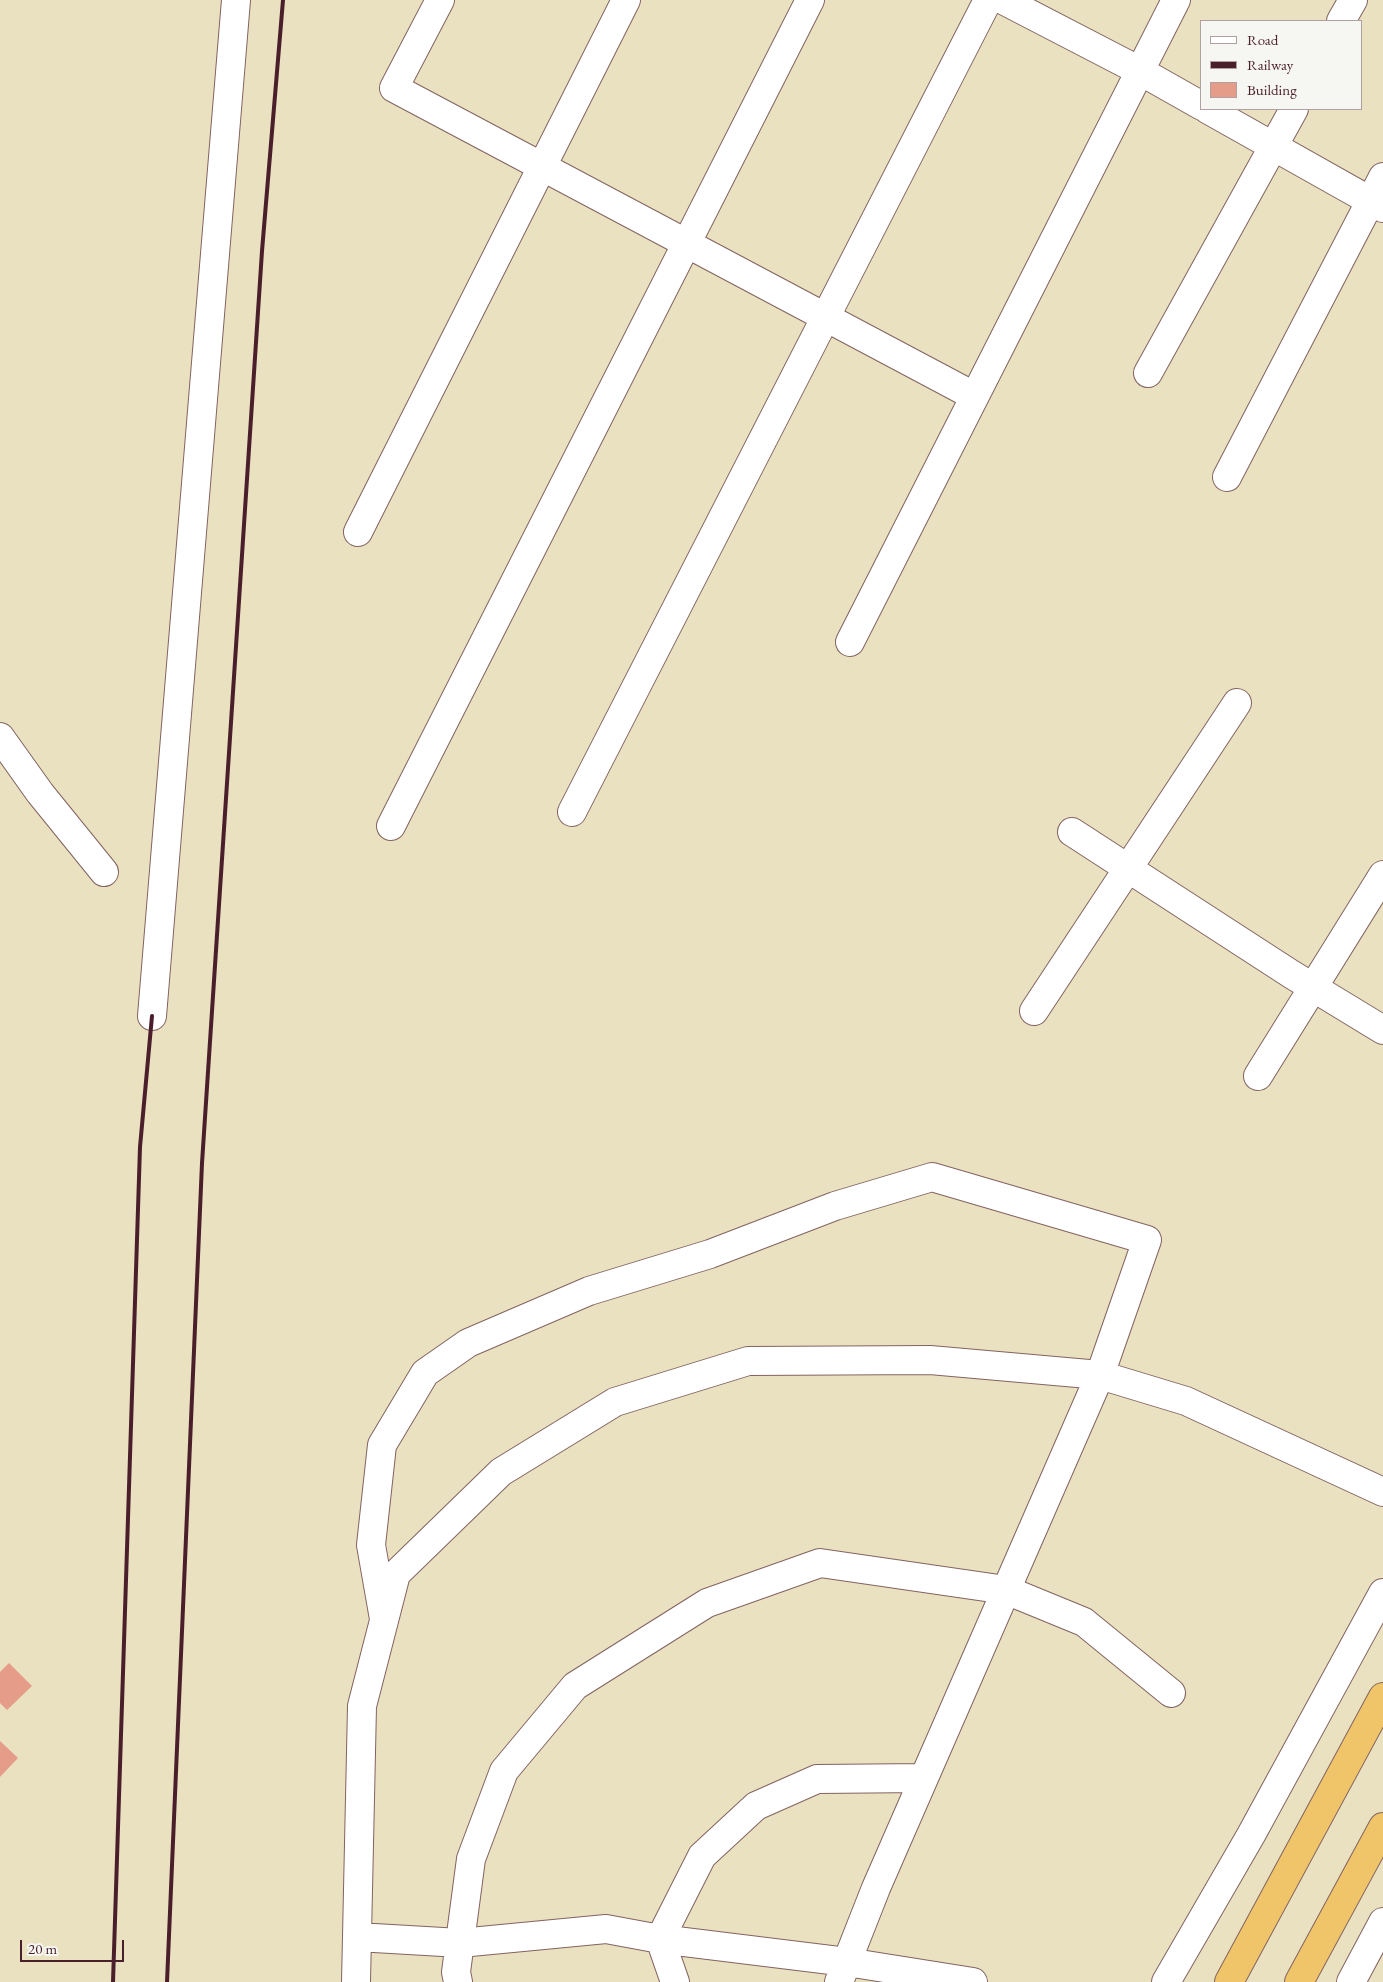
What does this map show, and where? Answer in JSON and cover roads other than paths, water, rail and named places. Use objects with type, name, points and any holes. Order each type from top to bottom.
[{"type":"highway","points":[[1229,1982],[1383,1698]]},
{"type":"highway","points":[[1299,1982],[1383,1827]]},
{"type":"street","points":[[152,1016],[236,0]]},
{"type":"street","points":[[440,0],[394,88],[974,396]]},
{"type":"street","points":[[358,532],[626,0]]},
{"type":"street","points":[[391,826],[810,0]]},
{"type":"street","points":[[572,812],[988,0]]},
{"type":"street","points":[[1002,0],[1140,71],[1200,105]]},
{"type":"street","points":[[850,642],[1176,0]]},
{"type":"street","points":[[1342,20],[1353,0]]},
{"type":"street","points":[[1209,110],[1376,205]]},
{"type":"street","points":[[1148,373],[1293,110]]},
{"type":"street","points":[[1227,477],[1376,205],[1383,176]]},
{"type":"street","points":[[1034,1011],[1237,703]]},
{"type":"street","points":[[0,738],[40,793],[104,872]]},
{"type":"street","points":[[1072,832],[1314,988],[1383,1030]]},
{"type":"street","points":[[1258,1076],[1383,875]]},
{"type":"street","points":[[384,1619],[371,1545],[382,1445],[425,1373],[468,1344],[589,1290],[710,1254],[835,1206],[932,1177],[1147,1240],[1100,1375],[876,1888],[843,1972]]},
{"type":"street","points":[[356,1982],[362,1706],[396,1574],[500,1472],[616,1402],[748,1361],[930,1360],[1100,1375],[1186,1400],[1383,1492]]},
{"type":"street","points":[[458,1982],[456,1972],[471,1859],[504,1771],[576,1686],[707,1603],[820,1563],[1006,1590],[1084,1622],[1171,1693]]},
{"type":"street","points":[[1166,1982],[1251,1835],[1383,1593]]},
{"type":"street","points":[[675,1982],[660,1939],[702,1856],[756,1806],[817,1778],[924,1778]]},
{"type":"street","points":[[1351,1982],[1383,1922]]},
{"type":"street","points":[[357,1937],[460,1943],[606,1928],[843,1972],[972,1982]]},
{"type":"railway","points":[[167,1982],[202,1163],[262,251],[283,0]]},
{"type":"railway","points":[[113,1982],[140,1147],[152,1016]]}]
